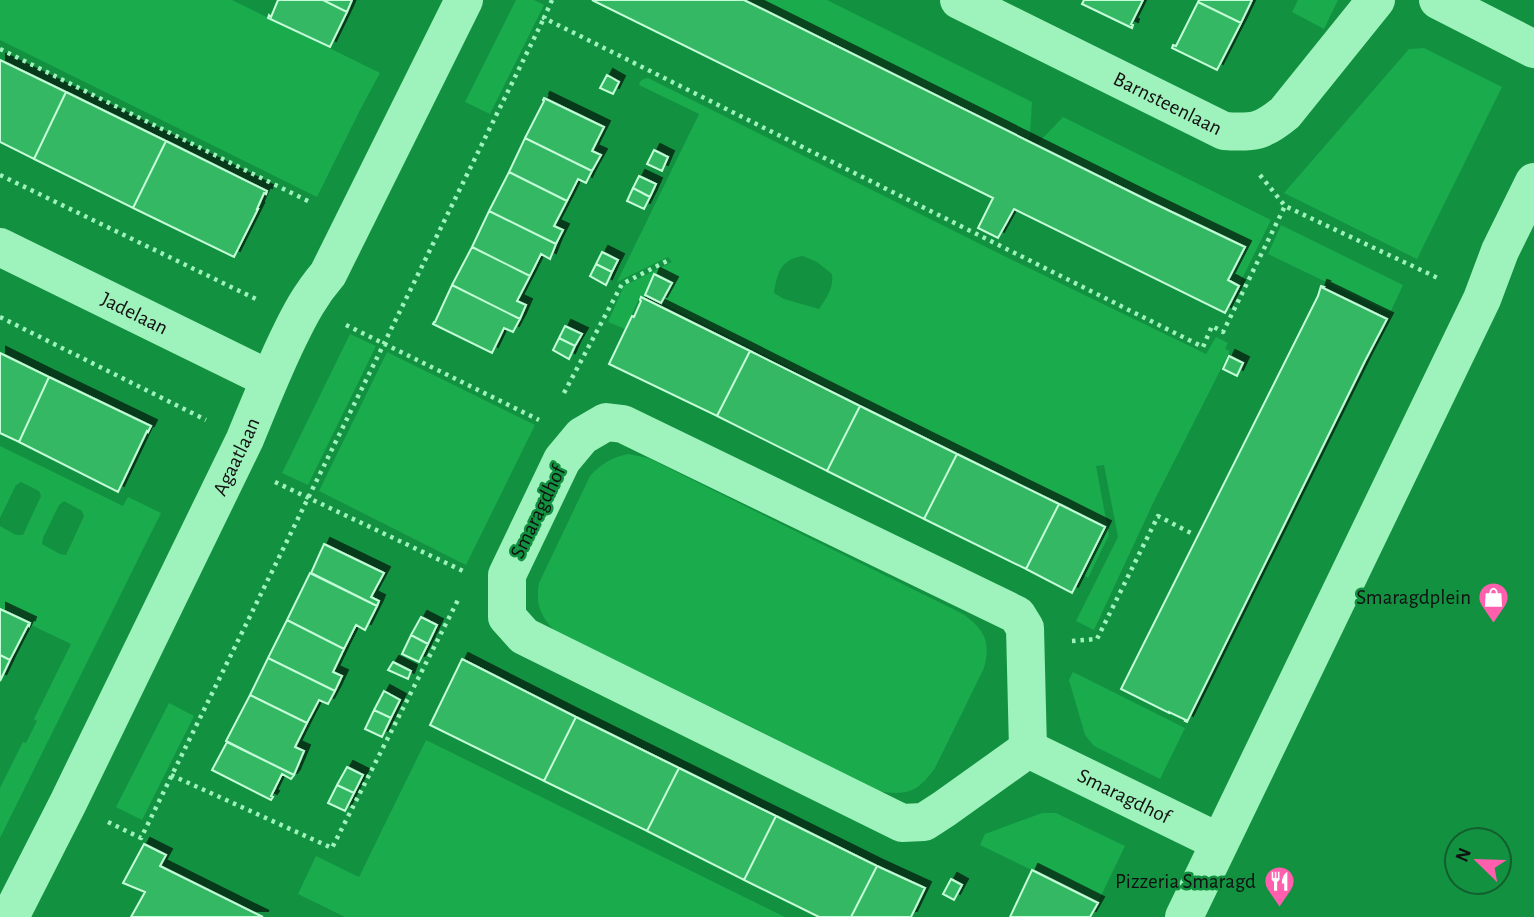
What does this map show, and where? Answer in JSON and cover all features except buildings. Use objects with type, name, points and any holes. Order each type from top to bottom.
[{"type":"street","name":"Agaatlaan","points":[[10,917],[239,451],[298,319],[312,293],[328,274],[464,0]]},
{"type":"street","name":"Barnsteenlaan","points":[[959,0],[1224,131],[1246,132],[1268,127],[1285,113],[1376,0]]},
{"type":"street","points":[[1438,0],[1534,49]]},
{"type":"street","points":[[1184,917],[1482,299],[1500,251],[1534,182]]},
{"type":"street","name":"Jadelaan","points":[[0,247],[269,379]]},
{"type":"street","name":"Smaragdhof","points":[[606,422],[623,424],[1017,615],[1025,628],[1028,749],[923,822],[902,823],[524,636],[507,617],[507,575],[562,460],[565,430],[606,422]]},
{"type":"street","name":"Smaragdhof","points":[[1028,749],[1219,842]]},
{"type":"path","points":[[68,803],[141,838],[552,0]]},
{"type":"path","points":[[544,18],[1203,347],[1212,326],[1223,332],[1285,206]]},
{"type":"path","points":[[0,49],[354,223]]},
{"type":"path","points":[[1224,131],[1285,206],[1482,299]]},
{"type":"path","points":[[0,175],[298,319],[341,322],[565,430],[622,284],[667,261]]},
{"type":"path","points":[[0,317],[239,451],[307,496],[506,592]]},
{"type":"path","points":[[1025,644],[1097,639],[1158,516],[1191,533]]},
{"type":"path","points":[[171,775],[332,848],[471,575]]},
{"type":"green space","points":[[0,0],[232,0],[380,73],[317,197],[0,40]]},
{"type":"green space","points":[[516,0],[534,0],[544,5],[490,114],[465,102]]},
{"type":"green space","points":[[746,0],[827,0],[1032,102],[1030,135],[1027,140]]},
{"type":"green space","points":[[1298,0],[1338,0],[1324,29],[1292,12]]},
{"type":"green space","points":[[1424,48],[1502,87],[1417,259],[1284,193],[1409,49]]},
{"type":"green space","points":[[648,78],[1206,354],[1216,337],[1228,343],[1225,349],[1230,351],[1155,499],[1094,630],[1076,621],[1118,537],[1104,465],[1096,466],[1109,535],[1088,578],[1082,574],[1105,527],[662,303],[671,282],[654,275],[625,329],[608,322],[624,286],[672,262],[668,257],[617,282],[699,114],[639,85]],"holes":[[[803,256],[817,262],[832,274],[832,284],[819,309],[784,299],[774,293],[781,268],[790,260]]]},
{"type":"green space","points":[[1063,117],[1271,220],[1239,285],[1228,280],[1245,246],[1038,146]]},
{"type":"green space","points":[[1281,225],[1403,285],[1390,313],[1268,254]]},
{"type":"green space","points":[[350,334],[376,346],[308,485],[282,473]]},
{"type":"green space","points":[[387,352],[535,425],[466,565],[319,491]]},
{"type":"green space","points":[[0,446],[123,506],[128,497],[161,513],[0,838],[0,788],[23,742],[26,743],[37,721],[34,719],[71,644],[0,610],[0,526],[16,535],[23,535],[41,496],[39,491],[21,482],[16,485],[0,518]],"holes":[[[64,501],[82,511],[84,516],[66,555],[42,544],[59,505]]]},
{"type":"green space","points":[[628,454],[648,458],[963,614],[977,626],[986,644],[984,668],[935,768],[923,782],[904,792],[878,791],[555,631],[550,626],[539,604],[539,583],[590,476],[607,462]]},
{"type":"green space","points":[[1073,672],[1185,728],[1160,779],[1094,746],[1085,735],[1069,680]]},
{"type":"green space","points":[[169,703],[194,716],[142,820],[116,807]]},
{"type":"green space","points":[[426,740],[785,917],[345,917],[298,894],[316,856],[359,877]]},
{"type":"green space","points":[[1042,813],[1056,813],[1125,846],[1098,902],[980,845],[985,834]]},
{"type":"place","name":"Smaragdplein","points":[[1494,624]]},
{"type":"place","name":"Pizzeria Smaragd","points":[[1279,908]]}]
